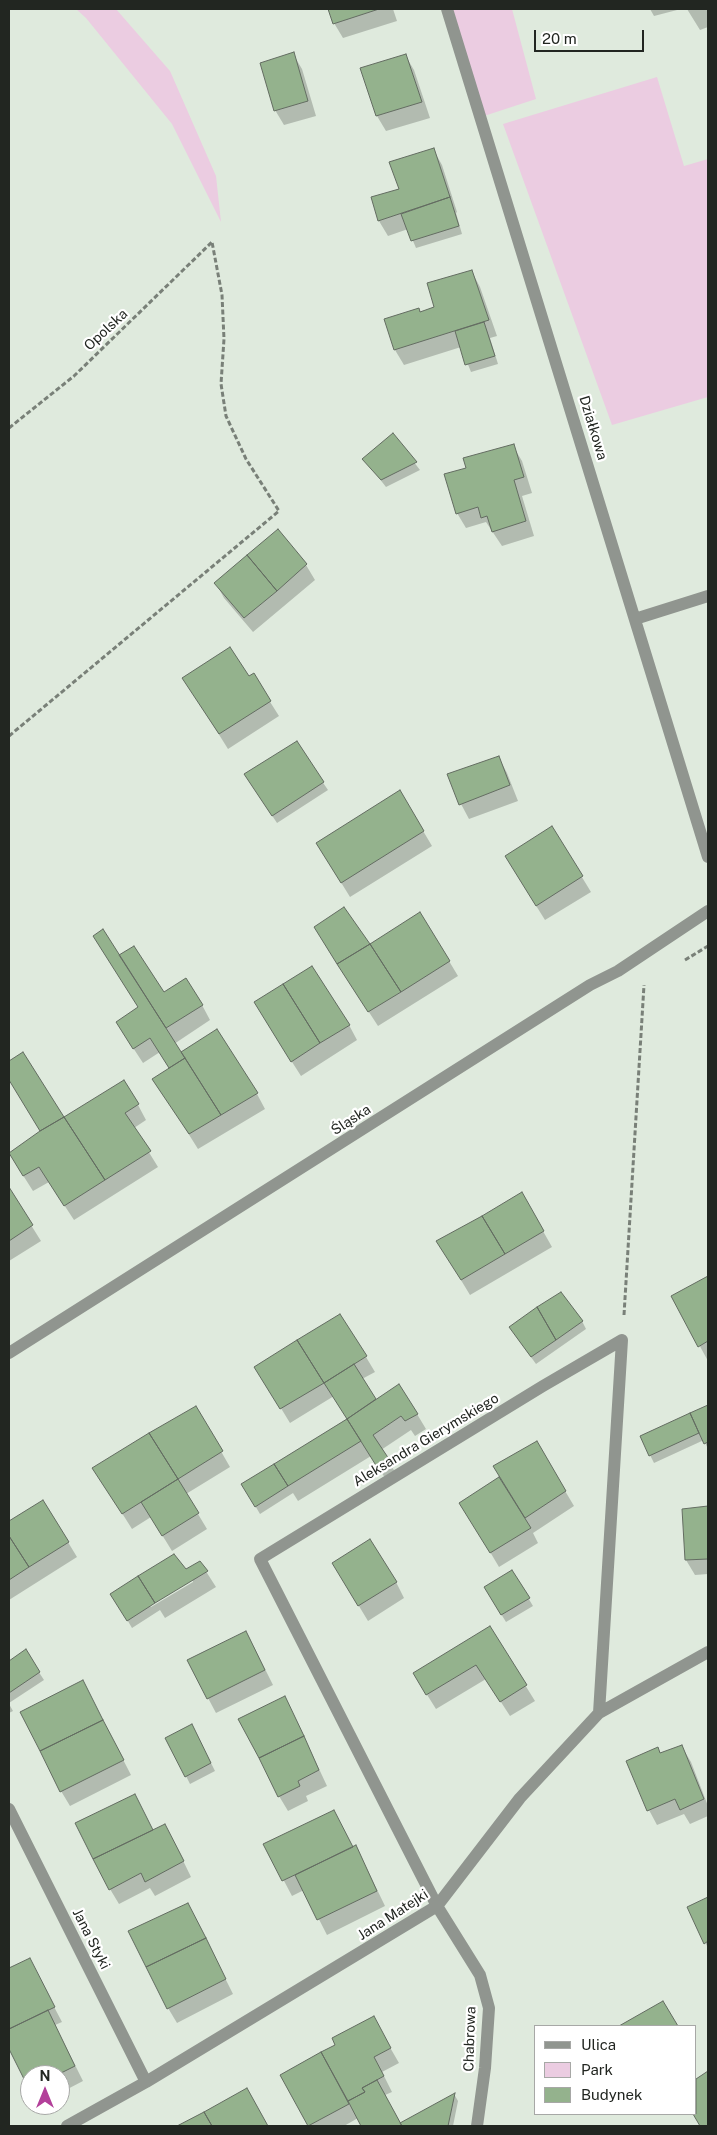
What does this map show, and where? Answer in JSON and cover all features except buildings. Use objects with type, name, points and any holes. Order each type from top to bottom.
[{"type":"street","name":"Działkowa","points":[[447,9],[708,857]]},
{"type":"street","points":[[635,619],[708,596]]},
{"type":"street","name":"Śląska","points":[[9,1353],[590,985],[618,970],[708,911]]},
{"type":"street","points":[[599,1713],[622,1340]]},
{"type":"street","name":"Aleksandra Gierymskiego","points":[[437,1906],[260,1559],[543,1386],[622,1340]]},
{"type":"street","name":"Jana Matejki","points":[[67,2126],[146,2082],[437,1906],[520,1798],[599,1713],[708,1652]]},
{"type":"street","name":"Jana Styki","points":[[9,1809],[146,2082]]},
{"type":"street","name":"Chabrowa","points":[[437,1906],[480,1975],[489,2008],[485,2068],[477,2126]]},
{"type":"path","name":"Opolska","points":[[9,428],[74,376],[212,242],[222,295],[224,339],[221,384],[226,416],[246,459],[279,511],[9,736]]},
{"type":"path","points":[[622,1340],[645,984],[637,988]]},
{"type":"green space","points":[[76,9],[116,9],[170,71],[216,176],[221,222],[172,124],[86,18]]},
{"type":"green space","points":[[447,9],[512,9],[536,99],[481,117]]},
{"type":"green space","points":[[657,77],[684,166],[708,159],[708,397],[612,425],[503,124]]}]
